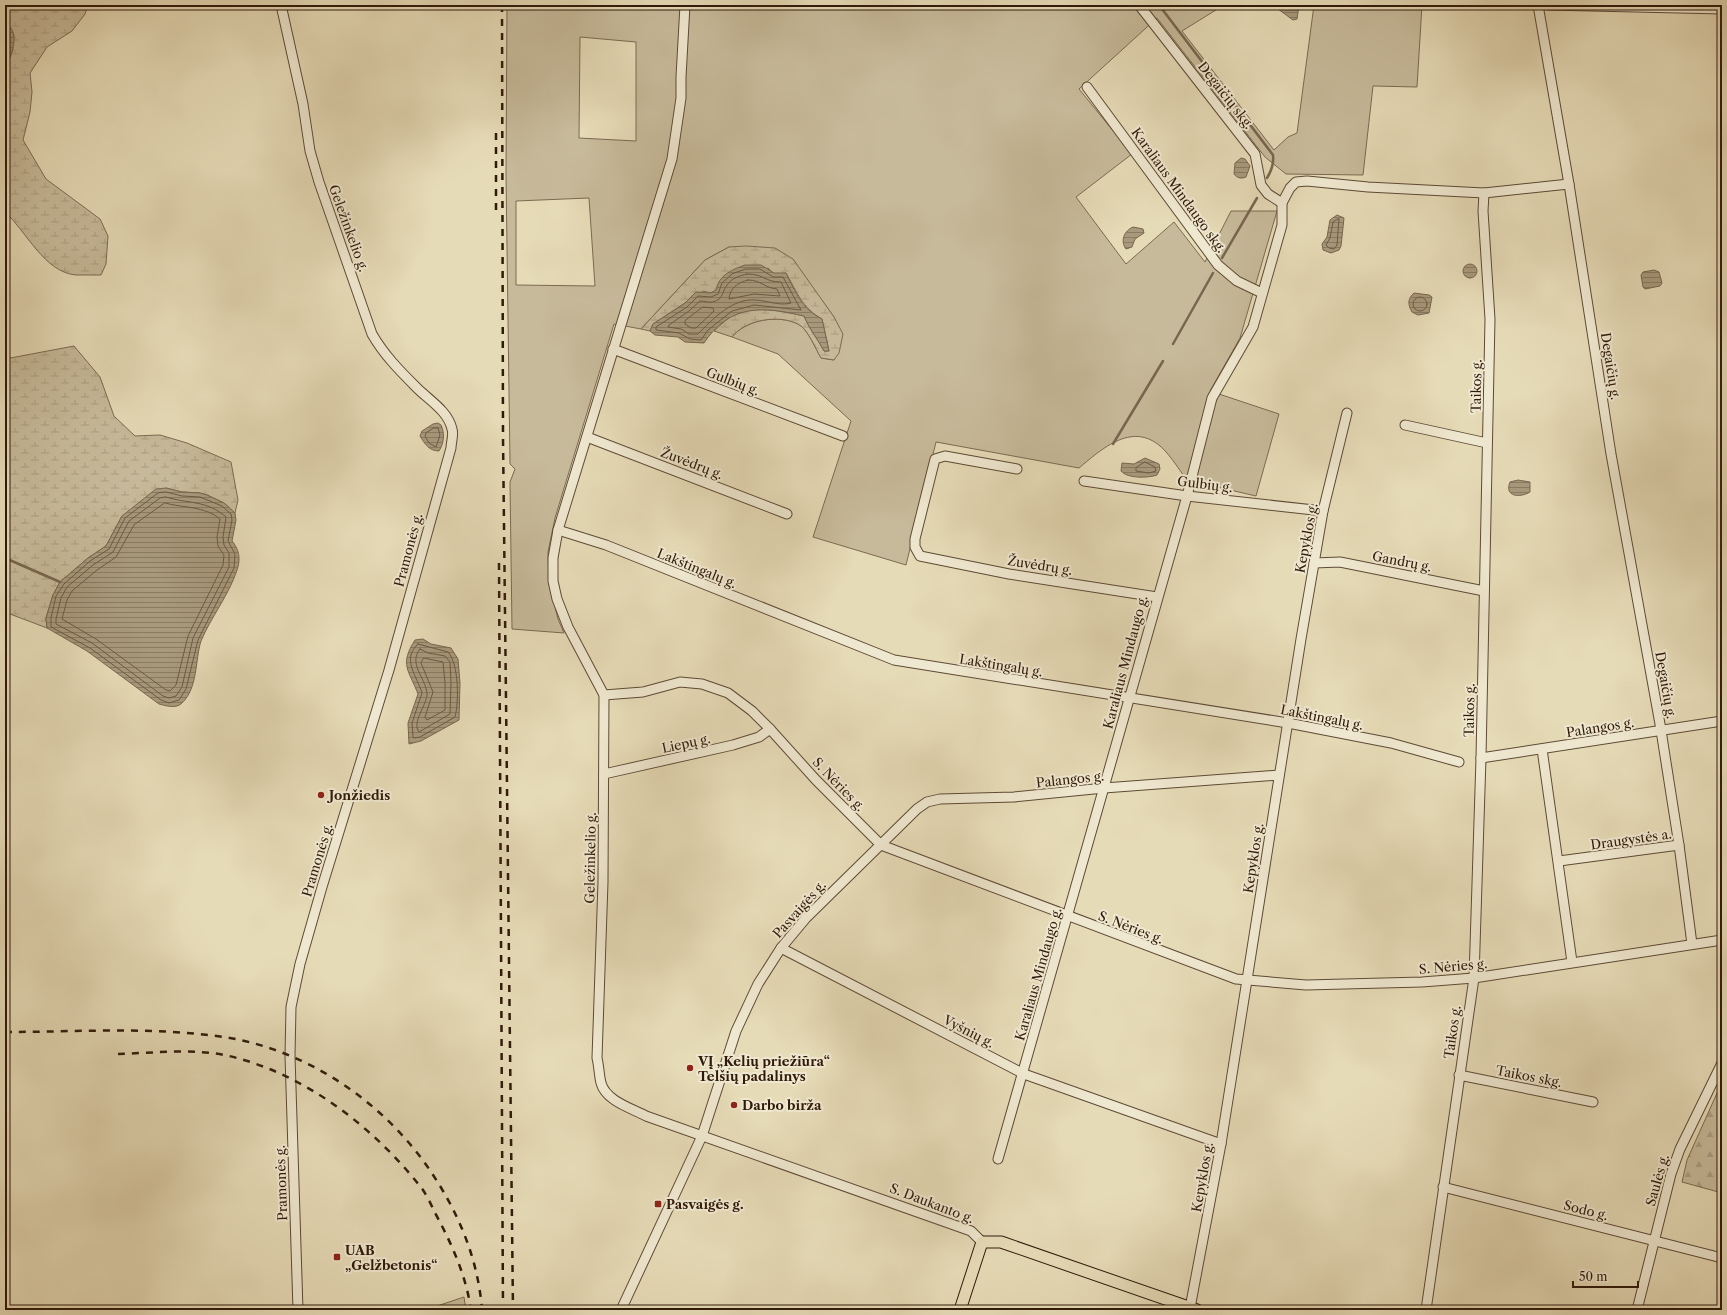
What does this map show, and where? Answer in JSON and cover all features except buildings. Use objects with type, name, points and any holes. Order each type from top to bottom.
[{"type":"main road","points":[[960,1310],[982,1242],[1001,1242],[1193,1309]]},
{"type":"street","name":"Geležinkelio g.","points":[[281,5],[303,104],[310,151],[319,182],[372,334],[390,361],[418,389],[437,405],[447,418],[453,430]]},
{"type":"street","name":"Geležinkelio g.","points":[[684,5],[681,98],[672,159],[558,530],[553,558],[553,580],[557,599],[568,627],[604,695],[603,882],[597,1058],[602,1084],[608,1093],[626,1106],[646,1116],[702,1136]]},
{"type":"street","name":"Degaičių skg.","points":[[1139,5],[1255,154],[1261,185],[1268,194],[1282,203]]},
{"type":"street","name":"Degaičių g.","points":[[1538,5],[1569,184],[1611,454],[1661,731],[1679,845]]},
{"type":"street","points":[[1548,5],[1722,9]]},
{"type":"street","name":"Karaliaus Mindaugo skg.","points":[[1087,87],[1218,265],[1232,278],[1262,293]]},
{"type":"street","points":[[1282,203],[1290,188],[1296,182],[1323,182],[1368,187],[1484,193],[1569,184]]},
{"type":"street","name":"Taikos g.","points":[[1426,1310],[1474,978],[1481,758],[1490,319],[1483,211],[1484,193]]},
{"type":"street","name":"Karaliaus Mindaugo g.","points":[[998,1159],[1024,1074],[1157,597],[1187,496],[1212,398],[1253,327],[1282,225],[1282,203]]},
{"type":"street","name":"Gulbių g.","points":[[613,349],[843,436]]},
{"type":"street","name":"Kepyklos g.","points":[[1193,1309],[1221,1144],[1314,562],[1323,511],[1347,413]]},
{"type":"street","points":[[1405,425],[1487,443]]},
{"type":"street","name":"Pramonės g.","points":[[298,1310],[290,1056],[291,1007],[300,964],[322,887],[389,670],[451,448],[453,430]]},
{"type":"street","name":"Žuvėdrų g.","points":[[587,437],[787,514]]},
{"type":"street","name":"Žuvėdrų g.","points":[[1017,469],[945,456],[935,459],[915,539],[915,547],[920,556],[1009,574],[1157,597]]},
{"type":"street","name":"Gulbių g.","points":[[1084,481],[1187,496],[1323,511]]},
{"type":"street","name":"Lakštingalų g.","points":[[558,530],[606,545],[894,660],[1129,699],[1288,723],[1391,743],[1459,762]]},
{"type":"street","name":"Gandrų g.","points":[[1314,562],[1340,562],[1484,591]]},
{"type":"street","name":"S. Nėries g.","points":[[604,695],[643,692],[680,682],[702,684],[728,692],[752,711],[816,780],[881,845],[1222,975],[1246,980],[1306,985],[1422,982],[1474,978],[1722,940]]},
{"type":"street","name":"Palangos g.","points":[[1481,758],[1722,721]]},
{"type":"street","name":"Liepų g.","points":[[604,774],[733,746],[759,737],[770,729]]},
{"type":"street","points":[[1542,749],[1572,962]]},
{"type":"street","name":"Palangos g.","points":[[881,845],[917,809],[934,800],[1014,797],[1104,788],[1279,775]]},
{"type":"street","name":"Pasvaigės g.","points":[[621,1310],[702,1136],[746,1008],[765,972],[781,948],[819,903],[881,845]]},
{"type":"street","name":"Draugystės a.","points":[[1559,862],[1679,845],[1692,944]]},
{"type":"street","name":"Vyšnių g.","points":[[781,948],[1024,1074],[1221,1144]]},
{"type":"street","name":"Saulės g.","points":[[1637,1310],[1671,1174],[1680,1149],[1722,1063]]},
{"type":"street","name":"Taikos skg.","points":[[1459,1075],[1593,1102]]},
{"type":"street","name":"S. Daukanto g.","points":[[702,1136],[971,1231],[982,1242]]},
{"type":"street","name":"Sodo g.","points":[[1443,1187],[1722,1258]]},
{"type":"green space","points":[[5,5],[88,5],[85,14],[72,31],[47,47],[30,73],[32,92],[30,112],[23,140],[46,179],[100,219],[108,236],[106,264],[101,275],[76,275],[54,267],[45,259],[5,212],[5,69],[13,50],[9,25],[5,23]]},
{"type":"green space","points":[[507,5],[1224,5],[1182,31],[1274,150],[1288,137],[1297,133],[1314,5],[1422,5],[1417,87],[1373,86],[1363,175],[1286,174],[1265,157],[1157,18],[1079,89],[1132,154],[1076,197],[1126,264],[1174,222],[1205,262],[1231,211],[1277,211],[1240,338],[1210,391],[1279,414],[1256,496],[1187,480],[1167,453],[1156,443],[1144,437],[1122,439],[1110,444],[1079,468],[936,442],[906,565],[813,537],[851,421],[778,354],[732,337],[745,326],[762,320],[781,319],[790,321],[802,326],[821,358],[834,360],[834,317],[792,259],[729,247],[705,260],[641,329],[614,324],[555,518],[548,552],[549,583],[558,619],[564,633],[512,629],[510,482],[515,469],[510,464],[506,173]],"holes":[[[580,37],[636,42],[636,141],[579,138]],[[589,198],[595,286],[516,285],[516,201]]]},
{"type":"green space","points":[[746,246],[775,248],[793,259],[834,317],[843,334],[839,353],[834,360],[821,358],[802,326],[790,321],[781,319],[762,320],[745,326],[732,337],[714,331],[730,317],[741,312],[750,310],[768,310],[787,312],[804,316],[824,351],[829,351],[822,319],[815,315],[805,305],[786,273],[774,274],[768,268],[711,293],[703,291],[653,324],[650,331],[641,329],[705,260],[729,247]]},
{"type":"green space","points":[[74,346],[100,377],[114,416],[135,436],[160,435],[187,443],[231,462],[238,500],[235,513],[224,503],[207,495],[182,492],[166,488],[122,516],[106,546],[88,558],[60,582],[53,595],[46,618],[47,628],[10,614],[5,615],[5,359]]},
{"type":"green space","points":[[1722,1082],[1722,1193],[1682,1182],[1687,1160]]},
{"type":"green space","points":[[464,1297],[466,1310],[425,1310]]},
{"type":"water","points":[[1279,5],[1299,5],[1297,19],[1293,20],[1278,9],[1277,7]]},
{"type":"water","points":[[5,23],[13,32],[14,44],[5,69]]},
{"type":"water","points":[[1241,158],[1245,159],[1250,166],[1246,177],[1242,178],[1234,174],[1235,163]]},
{"type":"water","points":[[1337,215],[1344,218],[1341,246],[1339,250],[1331,253],[1323,250],[1322,244],[1327,237],[1330,220]]},
{"type":"water","points":[[1133,227],[1143,229],[1144,233],[1135,239],[1132,247],[1126,249],[1123,243],[1124,236],[1127,231]]},
{"type":"water","points":[[1470,264],[1475,266],[1477,271],[1475,276],[1470,278],[1465,276],[1463,271],[1465,266]]},
{"type":"water","points":[[745,265],[761,265],[774,273],[786,273],[804,305],[822,319],[829,351],[824,351],[804,316],[774,311],[748,311],[736,315],[725,321],[714,330],[704,343],[685,342],[678,337],[655,335],[650,331],[653,324],[684,304],[696,292],[711,293],[716,290],[720,280],[726,274]]},
{"type":"water","points":[[1654,270],[1659,272],[1662,283],[1660,286],[1645,289],[1643,287],[1641,275],[1643,272]]},
{"type":"water","points":[[1414,293],[1429,295],[1432,297],[1429,313],[1418,315],[1412,312],[1409,302]]},
{"type":"water","points":[[438,423],[442,428],[443,442],[439,451],[436,451],[430,448],[420,436],[422,431],[433,424]]},
{"type":"water","points":[[1145,458],[1159,464],[1160,469],[1157,475],[1149,477],[1133,477],[1124,474],[1121,471],[1122,463],[1134,464]]},
{"type":"water","points":[[1518,480],[1530,482],[1530,492],[1522,495],[1514,495],[1509,491],[1510,482]]},
{"type":"water","points":[[166,488],[182,492],[207,495],[224,503],[235,513],[236,520],[232,541],[238,551],[239,558],[234,579],[201,641],[191,690],[182,703],[177,706],[159,704],[87,651],[47,628],[46,618],[53,595],[60,582],[88,558],[106,546],[122,516],[156,489]]},
{"type":"water","points":[[423,639],[431,644],[451,648],[458,659],[460,683],[459,720],[421,741],[409,744],[408,723],[418,694],[407,667],[407,656],[415,640]]},
{"type":"waterway","points":[[1159,5],[1273,155],[1272,167],[1267,178]]},
{"type":"waterway","points":[[1222,258],[1257,198]]},
{"type":"waterway","points":[[1173,344],[1213,273]]},
{"type":"waterway","points":[[1113,444],[1163,361]]},
{"type":"waterway","points":[[5,558],[60,582]]},
{"type":"railway","points":[[502,5],[503,438],[513,1310]]},
{"type":"railway","points":[[496,133],[496,217]]},
{"type":"railway","points":[[499,563],[503,1310]]},
{"type":"railway","points":[[5,1032],[146,1031],[202,1034],[230,1038],[259,1045],[288,1055],[341,1083],[365,1101],[409,1142],[438,1182],[457,1216],[471,1252],[480,1290],[482,1310]]},
{"type":"railway","points":[[118,1054],[202,1052],[229,1056],[258,1064],[285,1076],[312,1090],[337,1107],[384,1146],[423,1190],[446,1235],[462,1271],[471,1310]]},
{"type":"place","name":"Jonžiedis","points":[[321,795]]},
{"type":"place","name":"VĮ „Kelių priežiūra“ Telšių padalinys","points":[[690,1068]]},
{"type":"place","name":"Darbo birža","points":[[734,1105]]},
{"type":"place","name":"Pasvaigės g.","points":[[658,1204]]},
{"type":"place","name":"UAB „Gelžbetonis“","points":[[337,1257]]}]
